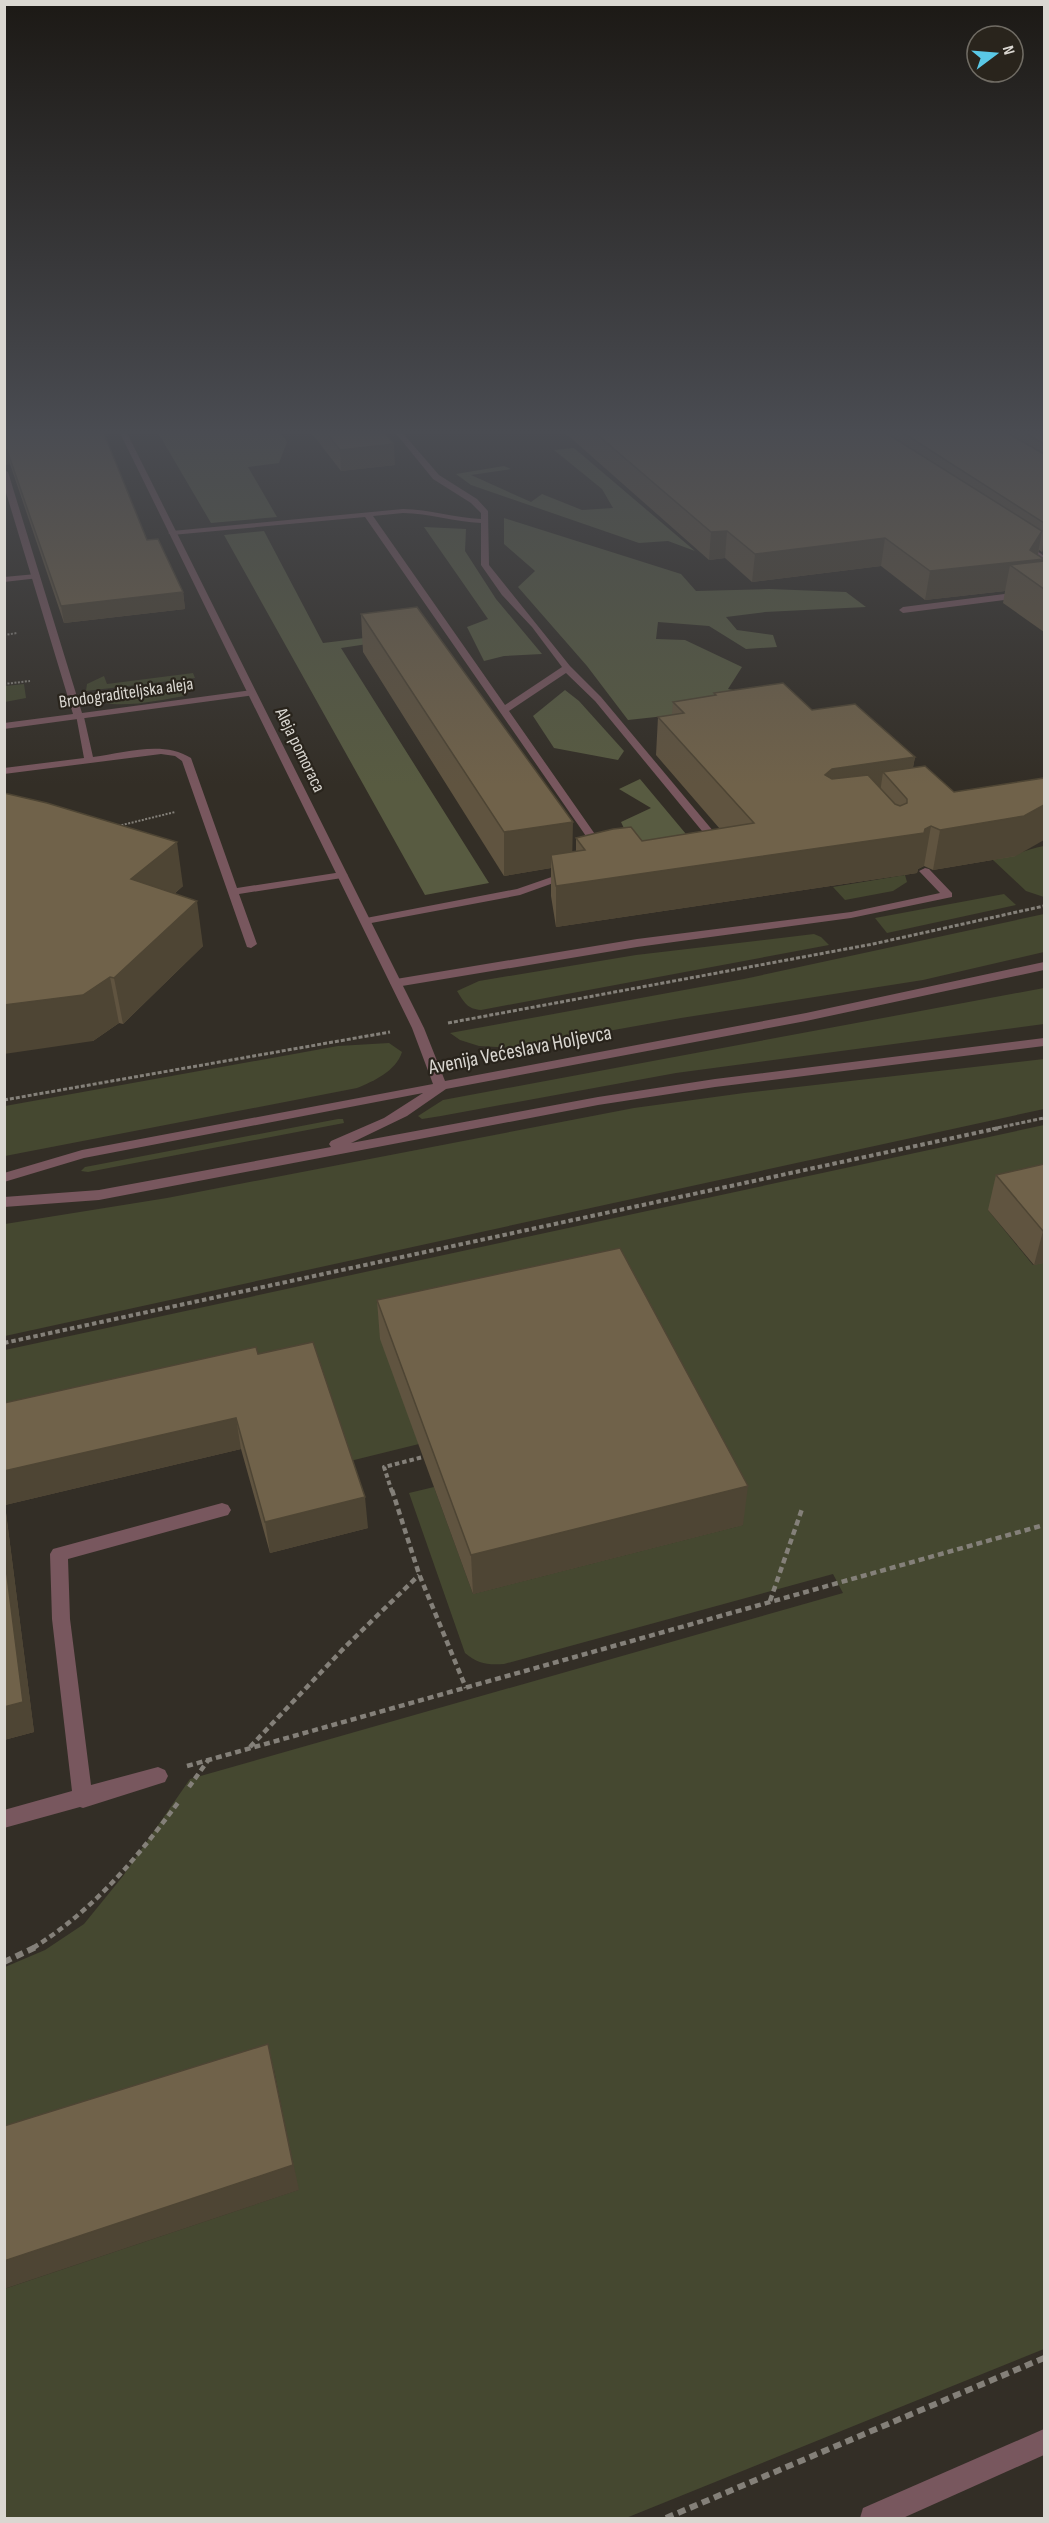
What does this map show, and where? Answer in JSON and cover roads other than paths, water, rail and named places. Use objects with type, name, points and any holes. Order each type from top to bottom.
[{"type":"street","points":[[27,549],[79,717],[89,759]]},
{"type":"street","name":"Aleja pomoraca","points":[[180,549],[366,921],[418,1028],[441,1086]]},
{"type":"street","points":[[393,549],[604,855]]},
{"type":"street","points":[[484,549],[485,565],[505,593],[535,626],[567,669],[597,699],[722,849],[711,850]]},
{"type":"street","points":[[1028,549],[1044,559]]},
{"type":"street","points":[[4,579],[36,576]]},
{"type":"street","points":[[903,610],[1044,592]]},
{"type":"street","points":[[503,711],[567,669]]},
{"type":"street","name":"Brodograditeljska aleja","points":[[4,726],[252,693]]},
{"type":"street","points":[[4,771],[161,751],[178,754],[187,760],[251,945]]},
{"type":"street","points":[[396,983],[637,943],[851,915],[948,895],[926,871]]},
{"type":"street","points":[[366,921],[520,892],[558,877],[579,872]]},
{"type":"street","points":[[233,892],[342,875]]},
{"type":"street","name":"Avenija Većeslava Holjevca","points":[[4,1178],[82,1154],[806,1017],[1044,966]]},
{"type":"street","points":[[4,1202],[99,1195],[279,1163],[598,1101],[715,1083],[1044,1042]]},
{"type":"street","points":[[279,1163],[359,1136],[417,1105],[441,1086]]},
{"type":"street","points":[[83,1799],[62,1619],[59,1554],[222,1510]]},
{"type":"street","points":[[4,1819],[83,1799],[158,1776]]},
{"type":"street","points":[[873,2518],[1044,2442]]}]
